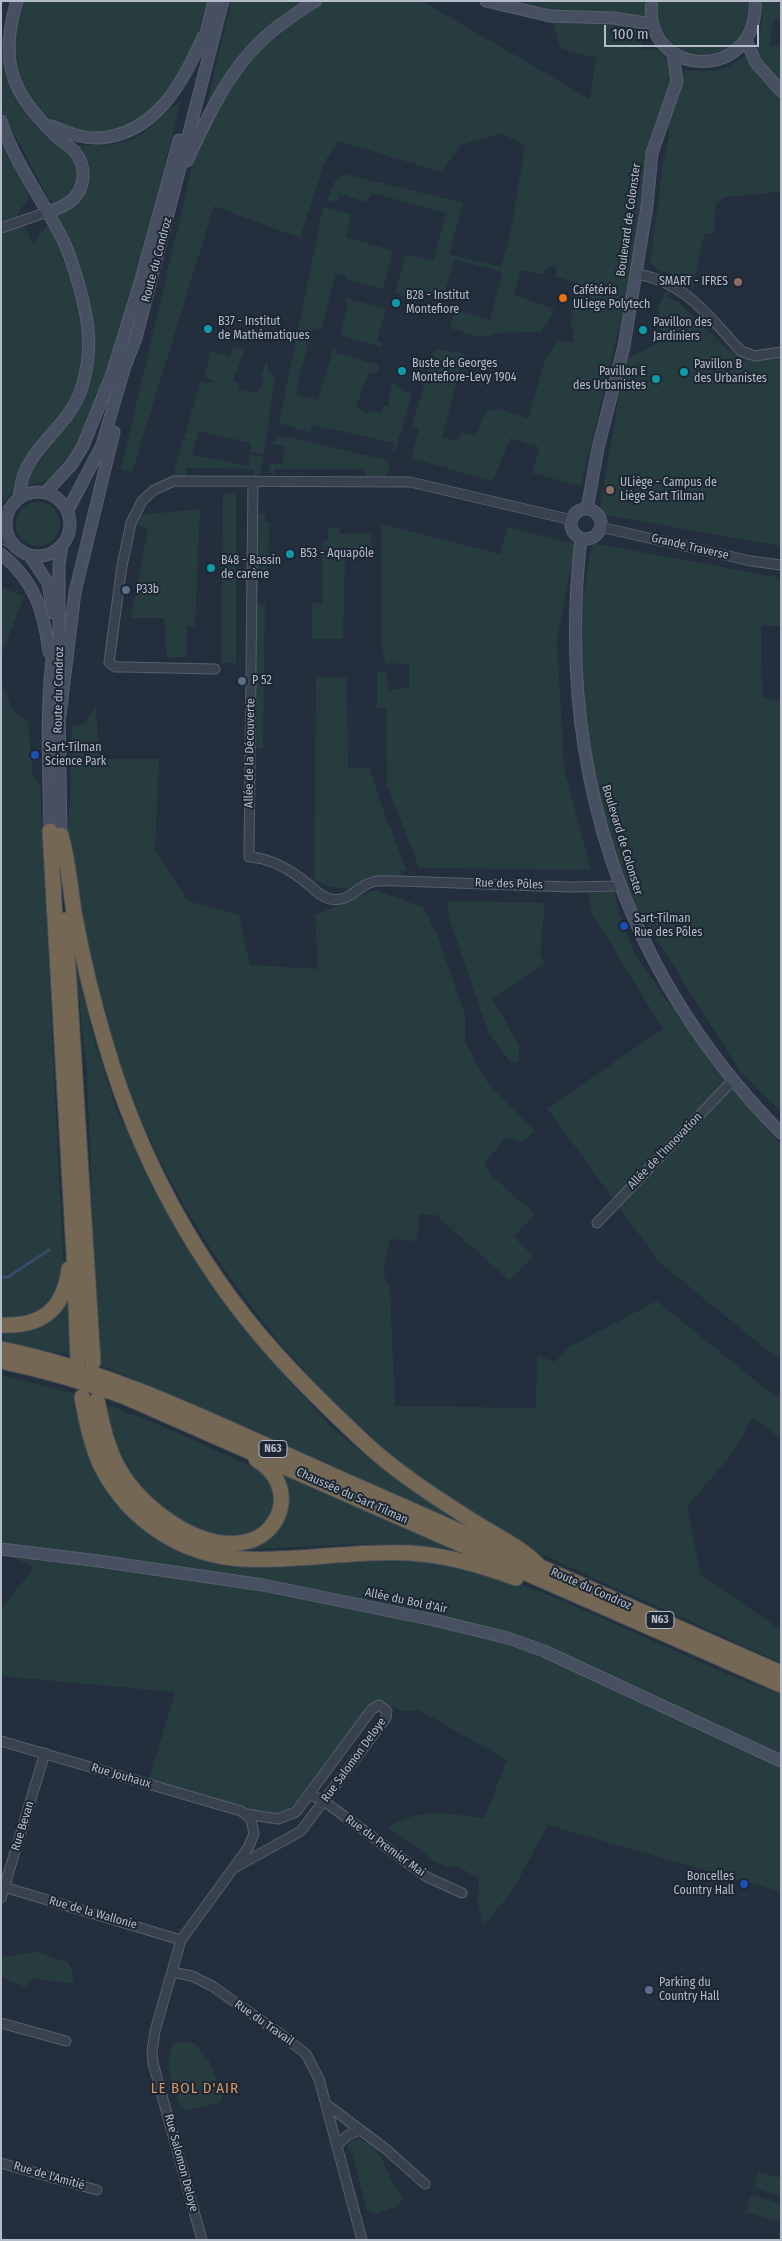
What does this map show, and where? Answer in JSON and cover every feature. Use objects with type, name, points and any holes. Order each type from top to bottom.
[{"type":"highway","points":[[55,833],[85,1361],[73,1235],[55,833]]},
{"type":"highway","points":[[55,833],[66,852],[74,913],[106,1046],[133,1122],[153,1169],[193,1241],[228,1292],[269,1346],[315,1395],[361,1439],[424,1488],[468,1518],[526,1552],[539,1566]]},
{"type":"highway","points":[[1,1325],[30,1323],[55,1308],[67,1281],[68,1253],[73,1235]]},
{"type":"highway","name":"Chaussée du Sart Tilman","points":[[1,1350],[39,1357],[127,1386],[248,1437],[539,1566]]},
{"type":"highway","name":"Chaussée du Sart Tilman","points":[[1,1361],[37,1368],[84,1381],[244,1448],[560,1587]]},
{"type":"highway","points":[[244,1448],[270,1470],[277,1479],[282,1496],[276,1519],[267,1532],[257,1538],[244,1542],[231,1543],[205,1538],[170,1522],[146,1503],[126,1481],[111,1453],[90,1399],[87,1425],[96,1453],[116,1490],[147,1524],[160,1533],[192,1549],[211,1555],[245,1559],[396,1553],[436,1556],[479,1565],[532,1584],[560,1587]]},
{"type":"highway","name":"Route du Condroz","points":[[539,1566],[781,1673]]},
{"type":"highway","name":"Route du Condroz","points":[[560,1587],[781,1686]]},
{"type":"main road","points":[[17,1],[10,26],[9,48],[11,69],[18,90],[34,112],[77,155],[82,164],[82,185],[72,200],[64,206],[47,212]]},
{"type":"main road","name":"Route du Condroz","points":[[46,492],[72,464],[83,446],[112,374],[142,274],[206,41],[214,1]]},
{"type":"main road","name":"Route du Condroz","points":[[68,510],[102,445],[124,366],[136,338],[223,1]]},
{"type":"main road","points":[[178,181],[213,104],[234,70],[257,44],[271,32],[316,1]]},
{"type":"main road","points":[[486,1],[550,16],[622,19],[652,24]]},
{"type":"main road","points":[[652,1],[652,24],[664,45],[685,60],[698,62],[712,62],[725,58],[737,50],[746,40],[752,28],[756,16],[755,1]]},
{"type":"main road","points":[[46,124],[76,136],[98,138],[120,134],[139,125],[162,108],[174,93],[189,69],[207,29]]},
{"type":"main road","points":[[746,40],[756,63],[781,91]]},
{"type":"main road","name":"Boulevard de Colonster","points":[[587,509],[598,448],[624,346],[637,274],[652,153],[677,81],[673,53]]},
{"type":"main road","points":[[1,121],[13,149],[65,244],[72,261],[90,332],[87,371],[80,393],[68,416],[32,461],[24,475],[19,497]]},
{"type":"main road","points":[[60,715],[75,592],[132,365],[136,338]]},
{"type":"main road","points":[[32,491],[46,492],[62,502],[68,510],[71,522],[69,535],[62,546],[53,553],[42,556],[30,556],[12,544],[6,533],[5,512],[19,497],[32,491]]},
{"type":"main road","points":[[587,509],[596,514],[600,527],[599,532],[591,538],[581,538],[572,529],[572,520],[576,513],[587,509]]},
{"type":"main road","name":"Boulevard de Colonster","points":[[581,538],[574,615],[575,678],[579,717],[594,802],[620,886],[643,938],[670,989],[733,1080],[781,1133]]},
{"type":"main road","name":"Route du Condroz","points":[[55,833],[60,715],[59,565],[62,546]]},
{"type":"main road","points":[[1,554],[20,571],[40,603],[46,627],[51,664]]},
{"type":"main road","name":"Route du Condroz","points":[[30,556],[48,584],[53,603],[54,639],[51,664],[49,744],[55,833]]},
{"type":"main road","name":"Allée du Bol d'Air","points":[[1,1549],[263,1585],[434,1620],[508,1638],[553,1655],[781,1761]]},
{"type":"street","points":[[1,228],[47,212]]},
{"type":"street","points":[[637,274],[657,278],[681,290],[741,351],[755,356],[781,352]]},
{"type":"street","points":[[216,669],[122,667],[111,665],[108,657],[131,522],[142,501],[154,490],[174,481],[410,482],[572,520]]},
{"type":"street","name":"Allée de la Découverte","points":[[253,482],[249,857],[264,858],[275,863],[308,884],[322,896],[331,899],[348,898],[373,882],[399,881]]},
{"type":"street","name":"Grande Traverse","points":[[600,527],[751,561],[781,564]]},
{"type":"street","points":[[1,537],[12,544]]},
{"type":"street","name":"Rue des Pôles","points":[[399,881],[570,887],[620,886]]},
{"type":"street","name":"Allée de l'Innovation","points":[[597,1223],[733,1080]]},
{"type":"street","name":"Rue Salomon Deloye","points":[[233,1868],[301,1831],[386,1718],[387,1711],[382,1706],[371,1710],[296,1812],[278,1819],[260,1817],[244,1812]]},
{"type":"street","name":"Rue Jouhaux","points":[[1,1741],[244,1812]]},
{"type":"street","name":"Rue Bevan","points":[[1,1898],[45,1753]]},
{"type":"street","name":"Rue du Premier Mai","points":[[309,1795],[324,1802],[427,1877],[462,1892]]},
{"type":"street","points":[[244,1812],[254,1826],[260,1817]]},
{"type":"street","name":"Rue Salomon Deloye","points":[[202,2240],[152,2052],[155,2031],[181,1940],[252,1841],[254,1826]]},
{"type":"street","points":[[252,1841],[257,1846],[268,1850]]},
{"type":"street","name":"Rue de la Wallonie","points":[[4,1887],[181,1940]]},
{"type":"street","name":"Rue du Travail","points":[[172,1972],[192,1976],[212,1986],[300,2048],[316,2070],[362,2240]]},
{"type":"street","points":[[1,2023],[66,2041]]},
{"type":"street","points":[[326,2104],[388,2150],[425,2184]]},
{"type":"street","points":[[337,2145],[348,2135],[360,2130]]},
{"type":"street","name":"Rue de l'Amitié","points":[[1,2163],[97,2190]]},
{"type":"green space","points":[[24,1],[207,1],[195,45],[166,98],[132,125],[93,135],[57,125],[36,107],[21,82],[16,56],[16,31]]},
{"type":"green space","points":[[231,1],[422,1],[590,99],[596,58],[560,48],[549,9],[520,1],[646,1],[641,50],[650,48],[660,51],[670,63],[672,81],[649,139],[646,180],[632,273],[581,486],[532,473],[539,447],[510,438],[493,481],[411,458],[419,429],[412,426],[435,349],[464,354],[442,437],[458,441],[461,432],[476,436],[486,411],[498,409],[528,418],[546,357],[559,340],[573,343],[574,328],[570,325],[578,295],[571,293],[573,282],[554,276],[557,268],[551,266],[542,274],[521,270],[514,295],[554,309],[541,332],[495,333],[478,336],[450,328],[455,310],[490,320],[503,272],[454,259],[444,296],[422,290],[419,299],[395,293],[406,254],[433,261],[446,213],[372,193],[366,202],[340,194],[337,202],[327,200],[335,181],[344,174],[463,203],[449,254],[501,267],[510,235],[525,146],[502,133],[461,145],[442,172],[338,141],[325,161],[300,238],[214,206],[132,472],[121,469]]},
{"type":"green space","points":[[656,1],[747,1],[747,22],[738,39],[723,50],[706,55],[688,53],[672,44],[660,27]]},
{"type":"green space","points":[[762,1],[781,1],[781,19],[774,19],[770,44],[780,47],[781,82],[765,66],[758,55]]},
{"type":"green space","points":[[1,54],[17,101],[36,125],[68,152],[77,166],[78,174],[75,188],[68,197],[62,200],[54,203],[48,198],[3,113],[1,104]]},
{"type":"green space","points":[[747,54],[781,99],[781,191],[723,197],[716,205],[714,232],[704,234],[693,289],[684,281],[666,297],[678,302],[728,350],[748,355],[781,352],[781,546],[599,514],[625,360],[657,344],[661,336],[658,306],[674,276],[657,269],[650,263],[663,163],[669,137],[668,119],[685,70],[718,70],[731,65]]},
{"type":"green space","points":[[181,101],[135,279],[109,370],[91,418],[71,458],[50,480],[28,485],[29,474],[75,413],[71,400],[18,472],[14,491],[1,505],[1,140],[22,176],[28,191],[28,197],[17,214],[33,243],[57,213],[76,204],[87,186],[89,172],[85,157],[77,145],[119,143],[135,138]]},
{"type":"green space","points":[[323,207],[351,214],[346,237],[393,251],[383,289],[346,279],[346,276],[336,274],[321,330],[313,328],[296,388],[299,390],[296,394],[318,400],[333,349],[337,350],[336,353],[379,365],[377,373],[369,373],[356,407],[366,413],[381,412],[383,406],[388,406],[392,384],[396,384],[401,390],[412,394],[395,451],[392,450],[394,443],[313,425],[310,433],[279,423]]},
{"type":"green space","points":[[346,298],[386,309],[377,340],[382,343],[381,347],[340,335],[348,303],[345,302]]},
{"type":"green space","points":[[233,347],[244,350],[233,381],[239,383],[238,389],[259,392],[264,379],[261,376],[267,360],[268,371],[275,377],[264,454],[251,452],[251,443],[199,431],[196,441],[184,438],[200,382],[212,383],[213,380],[204,377],[211,351],[230,357]]},
{"type":"green space","points":[[278,437],[288,437],[386,460],[390,464],[384,477],[365,477],[365,469],[274,469],[274,476],[269,471],[269,464],[282,464],[285,446],[271,444]]},
{"type":"green space","points":[[183,439],[195,442],[192,455],[249,466],[250,454],[264,457],[260,473],[254,477],[254,469],[186,468],[186,476],[175,478],[175,469]]},
{"type":"green space","points":[[236,493],[236,663],[221,663],[223,494]]},
{"type":"green space","points":[[42,502],[54,508],[59,515],[59,533],[54,540],[47,545],[34,546],[26,543],[19,536],[16,520],[19,512],[26,505]]},
{"type":"green space","points":[[200,509],[195,626],[187,627],[186,657],[167,658],[164,618],[131,618],[148,528],[138,525],[139,515]]},
{"type":"green space","points":[[256,513],[265,513],[265,522],[269,522],[268,579],[256,578]]},
{"type":"green space","points":[[381,524],[500,554],[507,527],[575,544],[557,640],[564,768],[591,870],[419,868],[387,784],[386,708],[377,708],[377,672],[386,672],[389,690],[409,687],[409,664],[385,663],[381,643]]},
{"type":"green space","points":[[328,528],[339,528],[340,534],[371,533],[372,557],[345,558],[343,639],[312,639],[312,603],[322,603],[322,541],[328,540]]},
{"type":"green space","points":[[592,543],[781,578],[781,626],[761,626],[762,697],[781,702],[781,1113],[740,1071],[622,885],[588,762],[578,629]]},
{"type":"green space","points":[[1,587],[24,596],[1,656]]},
{"type":"green space","points":[[265,603],[263,748],[254,748],[255,604]]},
{"type":"green space","points":[[316,677],[347,678],[348,768],[370,768],[378,796],[407,871],[401,870],[401,879],[369,876],[352,889],[330,887],[314,879]]},
{"type":"green space","points":[[1,680],[12,709],[28,721],[33,777],[40,785],[64,1275],[55,1297],[42,1310],[34,1314],[1,1319]]},
{"type":"green space","points":[[96,706],[99,759],[159,759],[155,851],[188,901],[239,915],[250,965],[318,969],[315,915],[374,890],[423,907],[437,934],[465,1015],[465,1042],[487,1082],[535,1131],[521,1143],[506,1137],[484,1164],[491,1175],[535,1214],[514,1237],[534,1257],[509,1280],[436,1215],[420,1214],[416,1241],[390,1239],[383,1273],[390,1289],[395,1406],[536,1408],[537,1355],[555,1362],[569,1347],[657,1301],[776,1397],[781,1392],[781,1439],[753,1418],[731,1455],[687,1507],[701,1575],[781,1630],[781,1663],[555,1560],[494,1528],[455,1503],[390,1453],[330,1398],[275,1337],[226,1271],[182,1201],[145,1128],[114,1052],[91,974],[70,858],[68,832],[72,727],[85,723]]},
{"type":"green space","points":[[614,889],[619,915],[636,956],[716,1070],[781,1145],[781,1356],[778,1359],[659,1262],[547,1108],[663,1029],[591,912],[588,891]]},
{"type":"green space","points":[[447,901],[545,903],[540,954],[544,963],[493,999],[519,1046],[519,1061],[511,1063],[489,1034],[450,921]]},
{"type":"green space","points":[[75,963],[94,1040],[117,1111],[148,1172],[212,1281],[258,1346],[328,1424],[372,1461],[447,1513],[444,1517],[134,1379],[98,1365],[87,1071]]},
{"type":"green space","points":[[71,1285],[74,1356],[1,1342],[1,1330],[21,1329]]},
{"type":"green space","points":[[1,1375],[75,1394],[86,1439],[198,1555],[411,1559],[479,1569],[561,1600],[743,1681],[781,1694],[781,1892],[548,1825],[512,1891],[483,1927],[478,1901],[479,1879],[458,1866],[447,1867],[433,1860],[388,1827],[411,1817],[435,1814],[484,1819],[507,1760],[422,1712],[417,1710],[403,1711],[381,1702],[371,1704],[305,1795],[297,1804],[284,1812],[266,1813],[149,1779],[175,1692],[1,1676],[1,1609],[34,1568],[1,1550]]},
{"type":"green space","points":[[102,1403],[174,1432],[262,1473],[269,1481],[273,1500],[270,1515],[266,1522],[246,1535],[224,1537],[194,1528],[164,1509],[139,1487],[124,1469],[112,1442]]},
{"type":"green space","points":[[282,1473],[455,1550],[429,1546],[375,1544],[241,1550],[256,1545],[268,1538],[282,1522],[286,1501]]},
{"type":"green space","points":[[38,1952],[69,1963],[74,1979],[72,1983],[41,1980],[33,1977],[25,1987],[1,1977],[1,1957]]},
{"type":"green space","points":[[173,2043],[195,2043],[209,2061],[223,2094],[219,2103],[187,2110],[181,2108],[170,2076],[169,2059]]},
{"type":"green space","points":[[358,2138],[378,2152],[403,2198],[397,2206],[375,2214],[367,2211],[352,2153],[347,2147],[350,2140]]},
{"type":"green space","points":[[758,2172],[781,2178],[781,2196],[754,2188]]},
{"type":"green space","points":[[751,2195],[781,2204],[780,2222],[746,2212]]},
{"type":"waterway","points":[[1,1277],[8,1277],[49,1250]]},
{"type":"place","name":"SMART - IFRES","points":[[738,282]]},
{"type":"place","name":"Cafétéria ULiege Polytech","points":[[563,298]]},
{"type":"place","name":"B28 - Institut Montefiore","points":[[396,303]]},
{"type":"place","name":"B37 - Institut de Mathématiques","points":[[208,329]]},
{"type":"place","name":"Pavillon des Jardiniers","points":[[643,330]]},
{"type":"place","name":"Buste de Georges Montefiore-Levy 1904","points":[[402,371]]},
{"type":"place","name":"Pavillon B des Urbanistes","points":[[684,372]]},
{"type":"place","name":"Pavillon E des Urbanistes","points":[[656,379]]},
{"type":"place","name":"ULiège - Campus de Liège Sart Tilman","points":[[610,490]]},
{"type":"place","name":"B53 - Aquapôle","points":[[290,554]]},
{"type":"place","name":"B48 - Bassin de carène","points":[[211,568]]},
{"type":"place","name":"P33b","points":[[126,590]]},
{"type":"place","name":"P 52","points":[[242,681]]},
{"type":"place","name":"Sart-Tilman Science Park","points":[[35,755]]},
{"type":"place","name":"Sart-Tilman Rue des Pôles","points":[[624,926]]},
{"type":"place","name":"Boncelles Country Hall","points":[[744,1884]]},
{"type":"place","name":"Parking du Country Hall","points":[[649,1990]]},
{"type":"district","name":"LE BOL D'AIR","points":[[195,2089]]}]
